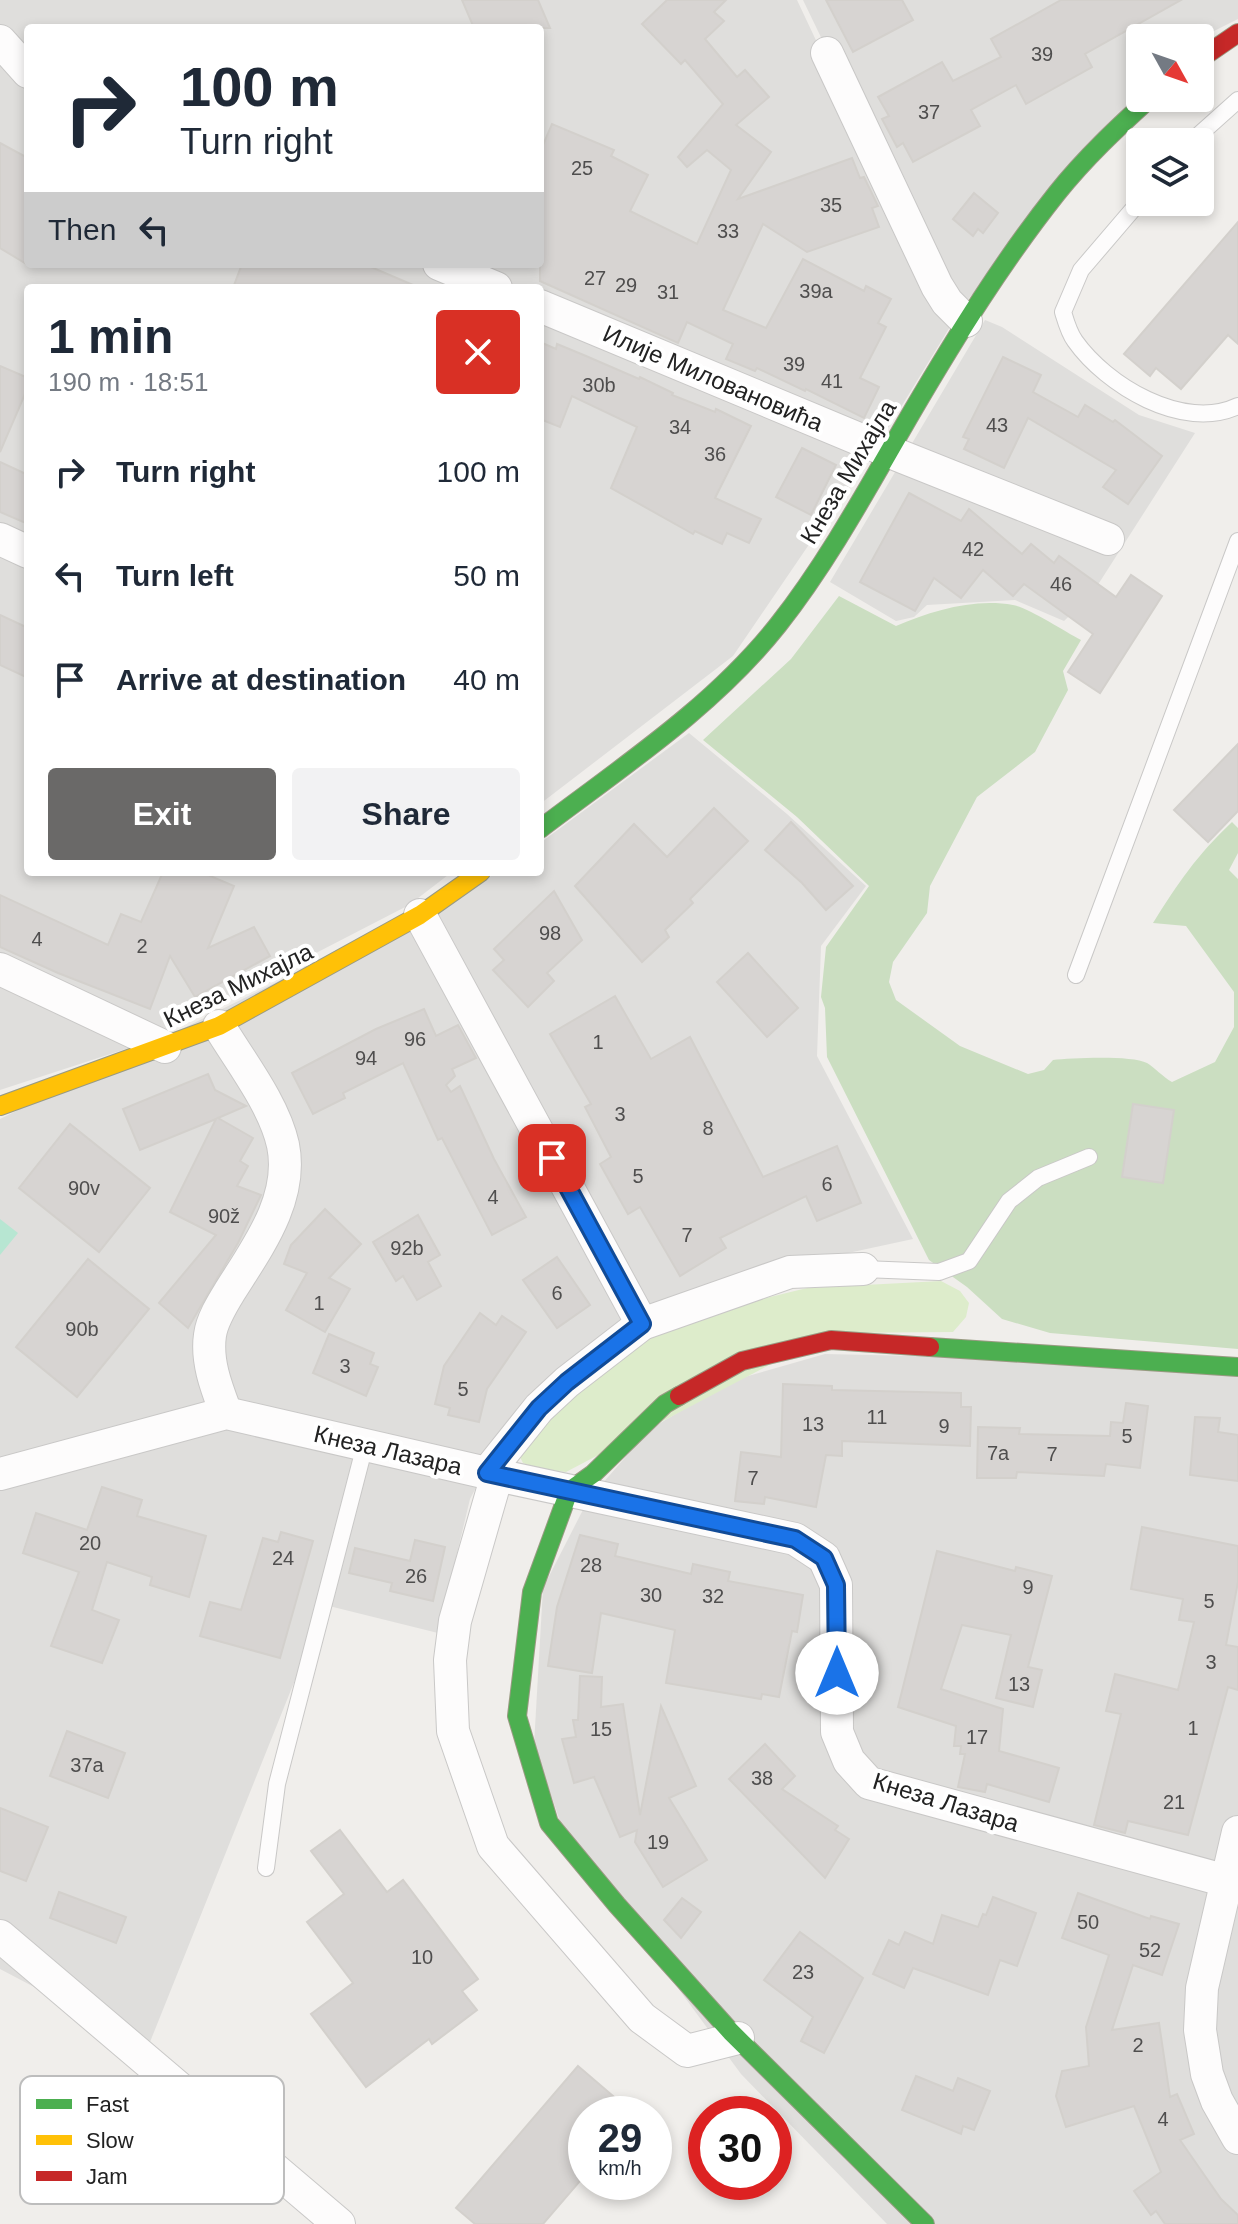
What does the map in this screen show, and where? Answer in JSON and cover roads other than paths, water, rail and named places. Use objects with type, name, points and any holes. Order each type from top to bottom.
[{"type":"street","points":[[1214,49],[1238,33]]},
{"type":"street","points":[[0,41],[24,68]]},
{"type":"street","points":[[827,53],[937,286],[947,302],[966,321]]},
{"type":"street","name":"Кнеза Михајла","points":[[544,826],[692,712],[753,655],[805,587],[1001,268],[1065,182],[1135,112]]},
{"type":"street","points":[[448,268],[486,284]]},
{"type":"street","name":"Илије Миловановића","points":[[544,308],[1108,539]]},
{"type":"street","points":[[0,539],[24,550]]},
{"type":"street","name":"Кнеза Михајла","points":[[0,1106],[219,1026],[420,915],[475,876]]},
{"type":"street","points":[[420,915],[642,1324]]},
{"type":"street","points":[[0,969],[165,1047]]},
{"type":"street","points":[[219,1026],[266,1102],[283,1145],[283,1186],[274,1219],[219,1310],[210,1335],[213,1376],[226,1413]]},
{"type":"street","points":[[738,2038],[687,2051],[642,2018],[493,1846],[453,1731],[450,1660],[455,1621],[492,1474],[539,1408],[567,1382],[642,1324],[790,1272],[863,1269]]},
{"type":"street","points":[[925,2224],[738,2038],[617,1905],[549,1823],[517,1716],[532,1592],[569,1491],[593,1474],[665,1404],[742,1361],[831,1340],[1238,1367]]},
{"type":"street","name":"Кнеза Лазара","points":[[0,1474],[226,1413],[795,1539],[824,1558],[836,1585],[837,1732],[849,1761],[869,1783],[1232,1883]]},
{"type":"street","points":[[1238,1832],[1232,1883],[1202,1988],[1200,2030],[1207,2074],[1217,2101],[1238,2138]]},
{"type":"street","points":[[0,1936],[165,2076]]},
{"type":"street","points":[[284,2177],[339,2224]]},
{"type":"lane","points":[[1207,128],[1238,100]]},
{"type":"lane","points":[[1127,216],[1081,270],[1063,312],[1072,337],[1089,359],[1135,395],[1180,412],[1205,414],[1238,406]]},
{"type":"lane","points":[[1076,975],[1238,541]]},
{"type":"lane","points":[[863,1269],[939,1272],[969,1261],[1009,1201],[1038,1178],[1089,1157]]},
{"type":"lane","points":[[266,1868],[277,1784],[286,1743],[365,1445]]}]
